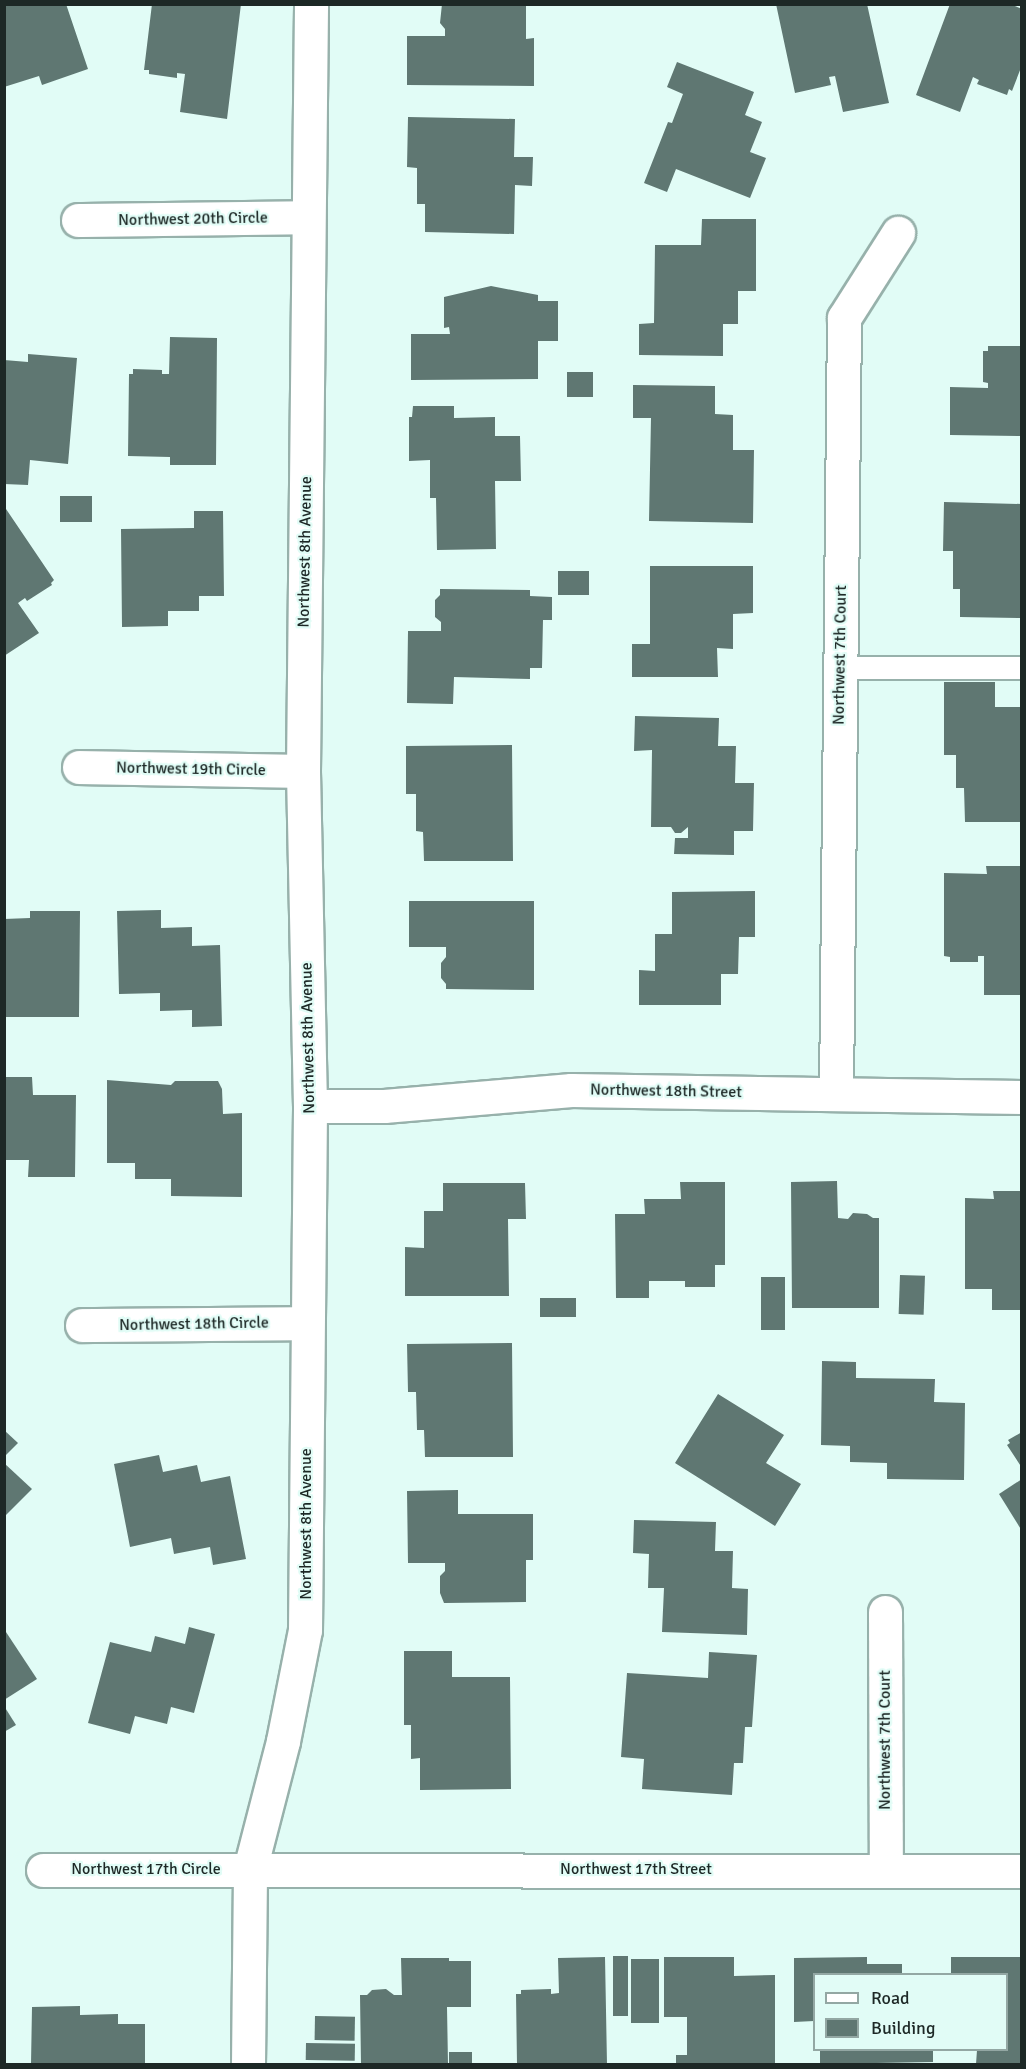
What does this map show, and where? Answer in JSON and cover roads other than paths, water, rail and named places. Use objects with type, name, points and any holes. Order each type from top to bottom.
[{"type":"street","name":"Northwest 8th Avenue","points":[[248,2064],[250,1869],[283,1741],[305,1630],[310,1106],[303,771],[311,4]]},
{"type":"street","name":"Northwest 20th Circle","points":[[78,220],[308,218]]},
{"type":"street","name":"Northwest 7th Court","points":[[836,1093],[844,318],[898,233]]},
{"type":"street","name":"Northwest 19th Circle","points":[[79,767],[303,771]]},
{"type":"street","name":"Northwest 18th Street","points":[[310,1106],[384,1106],[571,1090],[1022,1097]]},
{"type":"street","name":"Northwest 18th Circle","points":[[82,1325],[307,1323]]},
{"type":"street","name":"Northwest 7th Court","points":[[885,1612],[885,1869]]},
{"type":"street","name":"Northwest 17th Street","points":[[250,1869],[1022,1871]]},
{"type":"street","name":"Northwest 17th Circle","points":[[42,1870],[250,1869]]},
{"type":"lane","points":[[840,668],[1022,668]]}]
